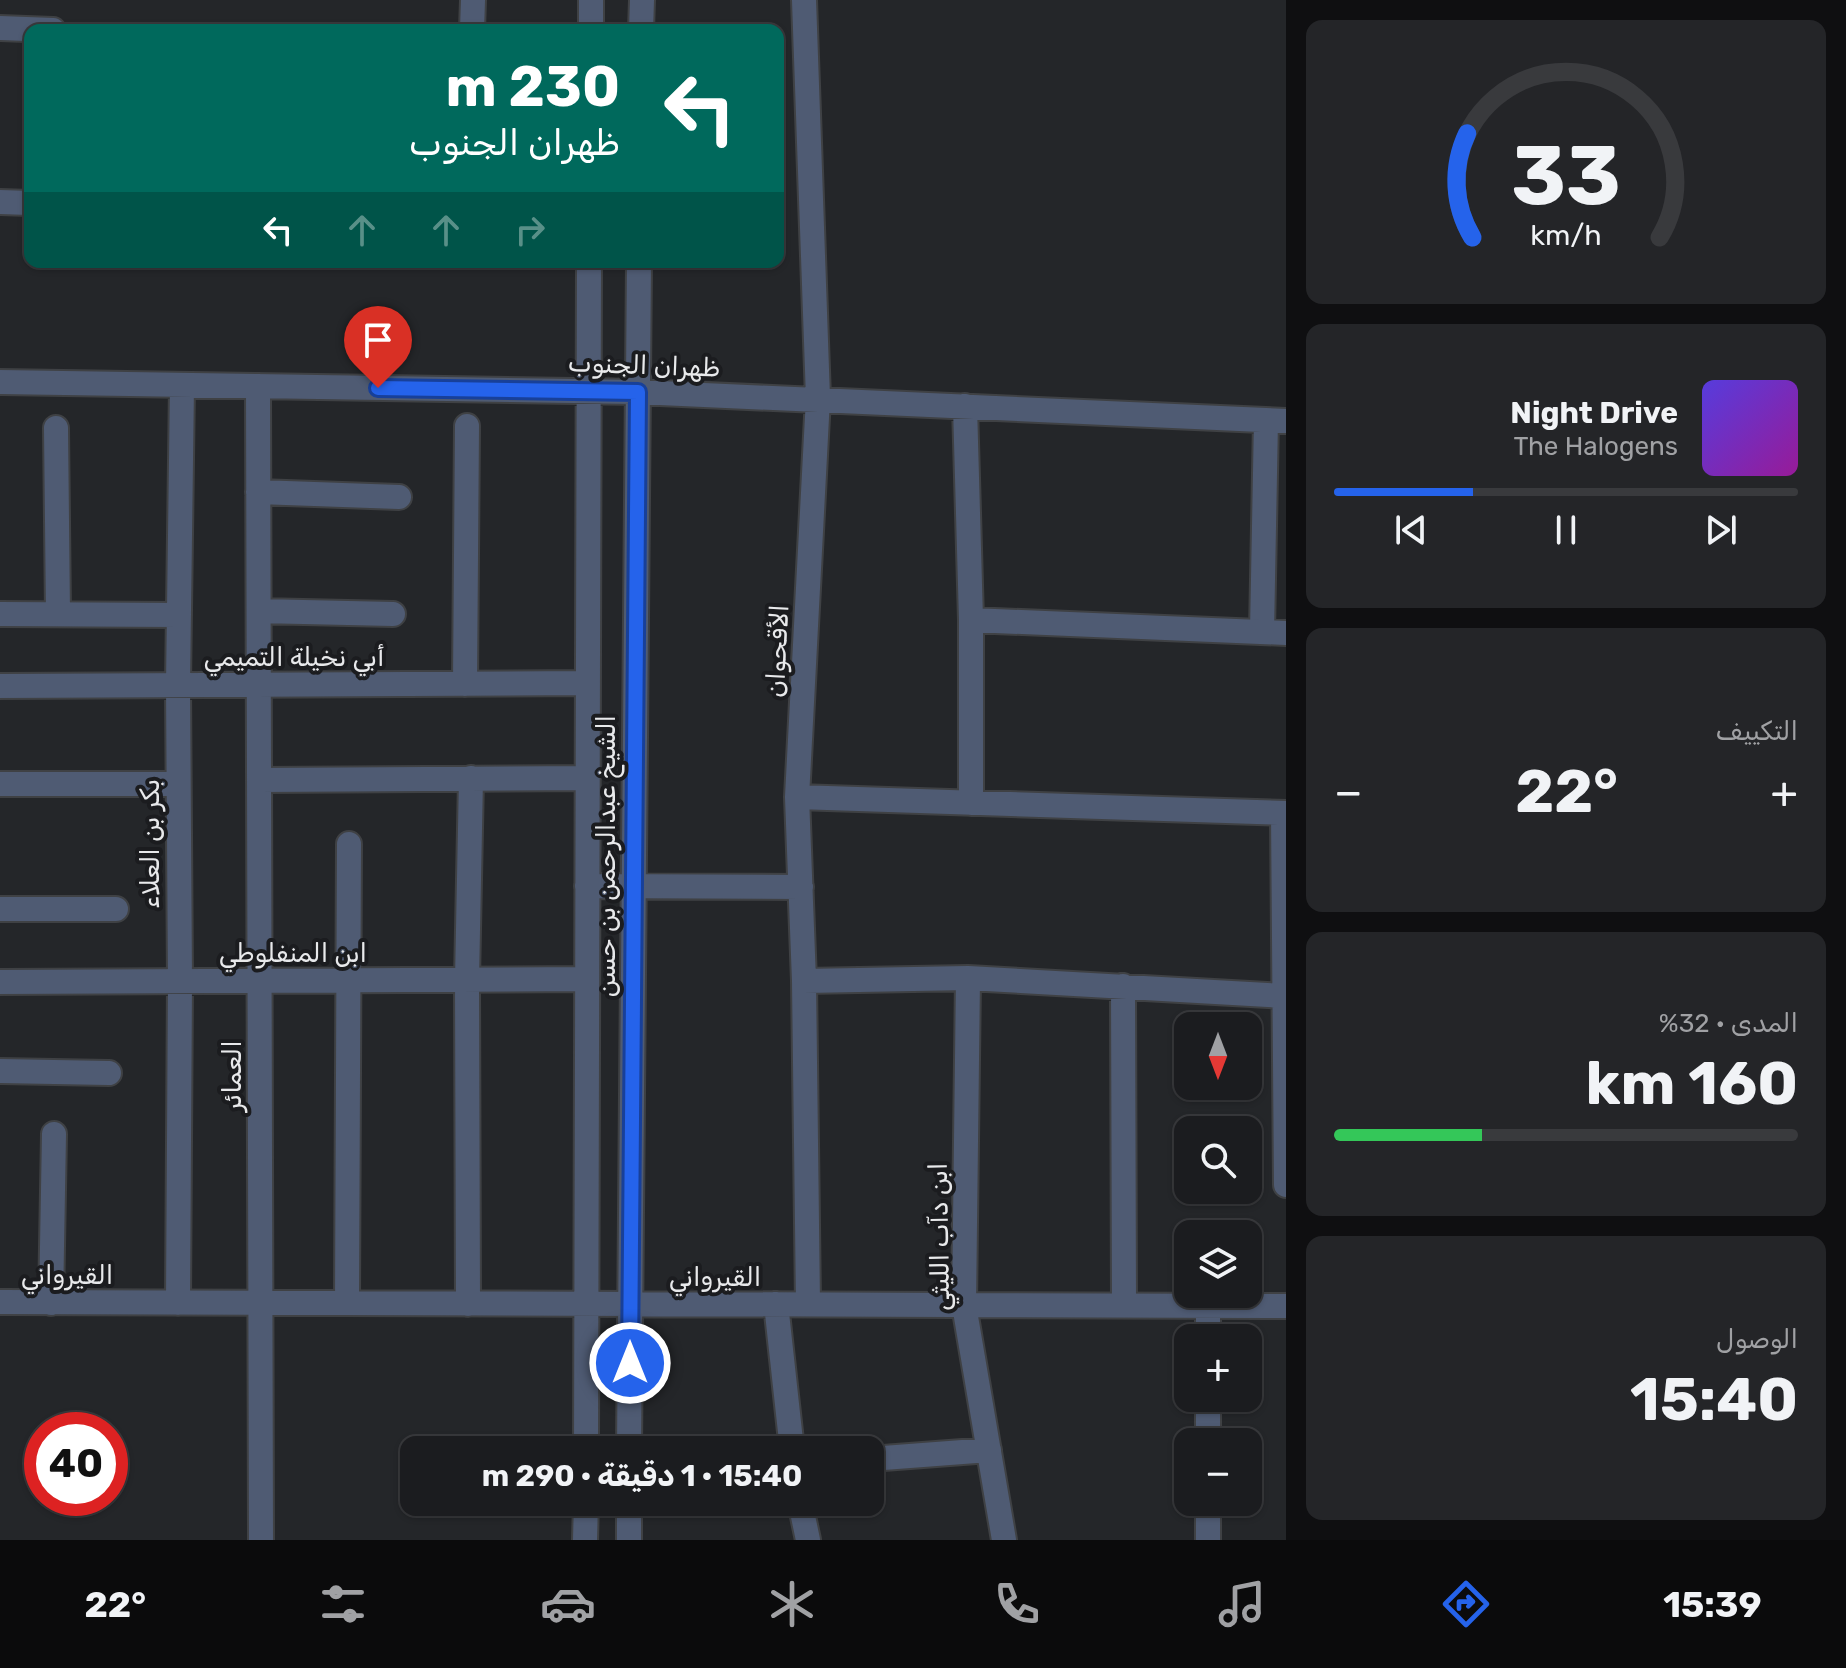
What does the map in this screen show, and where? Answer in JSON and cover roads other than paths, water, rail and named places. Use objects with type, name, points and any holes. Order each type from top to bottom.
[{"type":"street","points":[[472,24],[473,0]]},
{"type":"street","name":"الأقحوان","points":[[804,0],[818,398],[797,797],[804,981],[808,1304]]},
{"type":"street","points":[[0,28],[24,29]]},
{"type":"street","points":[[0,202],[24,203]]},
{"type":"street","name":"الشيخ عبدالرحمن بن حسن","points":[[586,1436],[589,268]]},
{"type":"street","name":"الشيخ عبدالرحمن بن حسن","points":[[629,1436],[639,268]]},
{"type":"street","name":"ظهران الجنوب","points":[[0,382],[638,392],[1276,420]]},
{"type":"street","name":"بكر بن العلاء","points":[[178,1303],[178,685],[182,385]]},
{"type":"street","name":"العمائر","points":[[258,386],[261,1540]]},
{"type":"street","points":[[965,406],[971,620],[971,803]]},
{"type":"street","points":[[971,620],[1274,632],[1276,420]]},
{"type":"street","points":[[465,684],[467,426]]},
{"type":"street","points":[[56,428],[58,614]]},
{"type":"street","points":[[258,492],[399,497]]},
{"type":"street","points":[[259,611],[393,614]]},
{"type":"street","points":[[0,614],[179,615]]},
{"type":"street","name":"أبي نخيلة التميمي","points":[[0,686],[587,683]]},
{"type":"street","points":[[468,1304],[467,980],[471,778]]},
{"type":"street","points":[[259,780],[587,778]]},
{"type":"street","points":[[0,784],[178,784]]},
{"type":"street","points":[[797,797],[1285,813],[1286,1185]]},
{"type":"street","points":[[347,1303],[349,844]]},
{"type":"street","points":[[587,886],[801,887]]},
{"type":"street","points":[[0,909],[116,909]]},
{"type":"street","points":[[804,981],[968,978],[1284,996]]},
{"type":"street","name":"ابن دآب الليثي","points":[[968,978],[964,1305],[1004,1540]]},
{"type":"street","name":"ابن المنفلوطي","points":[[0,982],[587,979]]},
{"type":"street","points":[[1123,986],[1124,1305]]},
{"type":"street","points":[[0,1071],[109,1073]]},
{"type":"street","points":[[51,1303],[54,1134]]},
{"type":"street","name":"القيرواني","points":[[0,1302],[1174,1305]]},
{"type":"street","points":[[776,1304],[790,1436]]},
{"type":"street","name":"القيرواني","points":[[1262,1306],[1286,1306]]},
{"type":"street","points":[[884,1458],[989,1450]]},
{"type":"street","points":[[585,1540],[586,1516]]},
{"type":"street","points":[[629,1516],[629,1540]]},
{"type":"street","points":[[803,1516],[808,1540]]},
{"type":"street","points":[[1208,1516],[1208,1540]]}]
